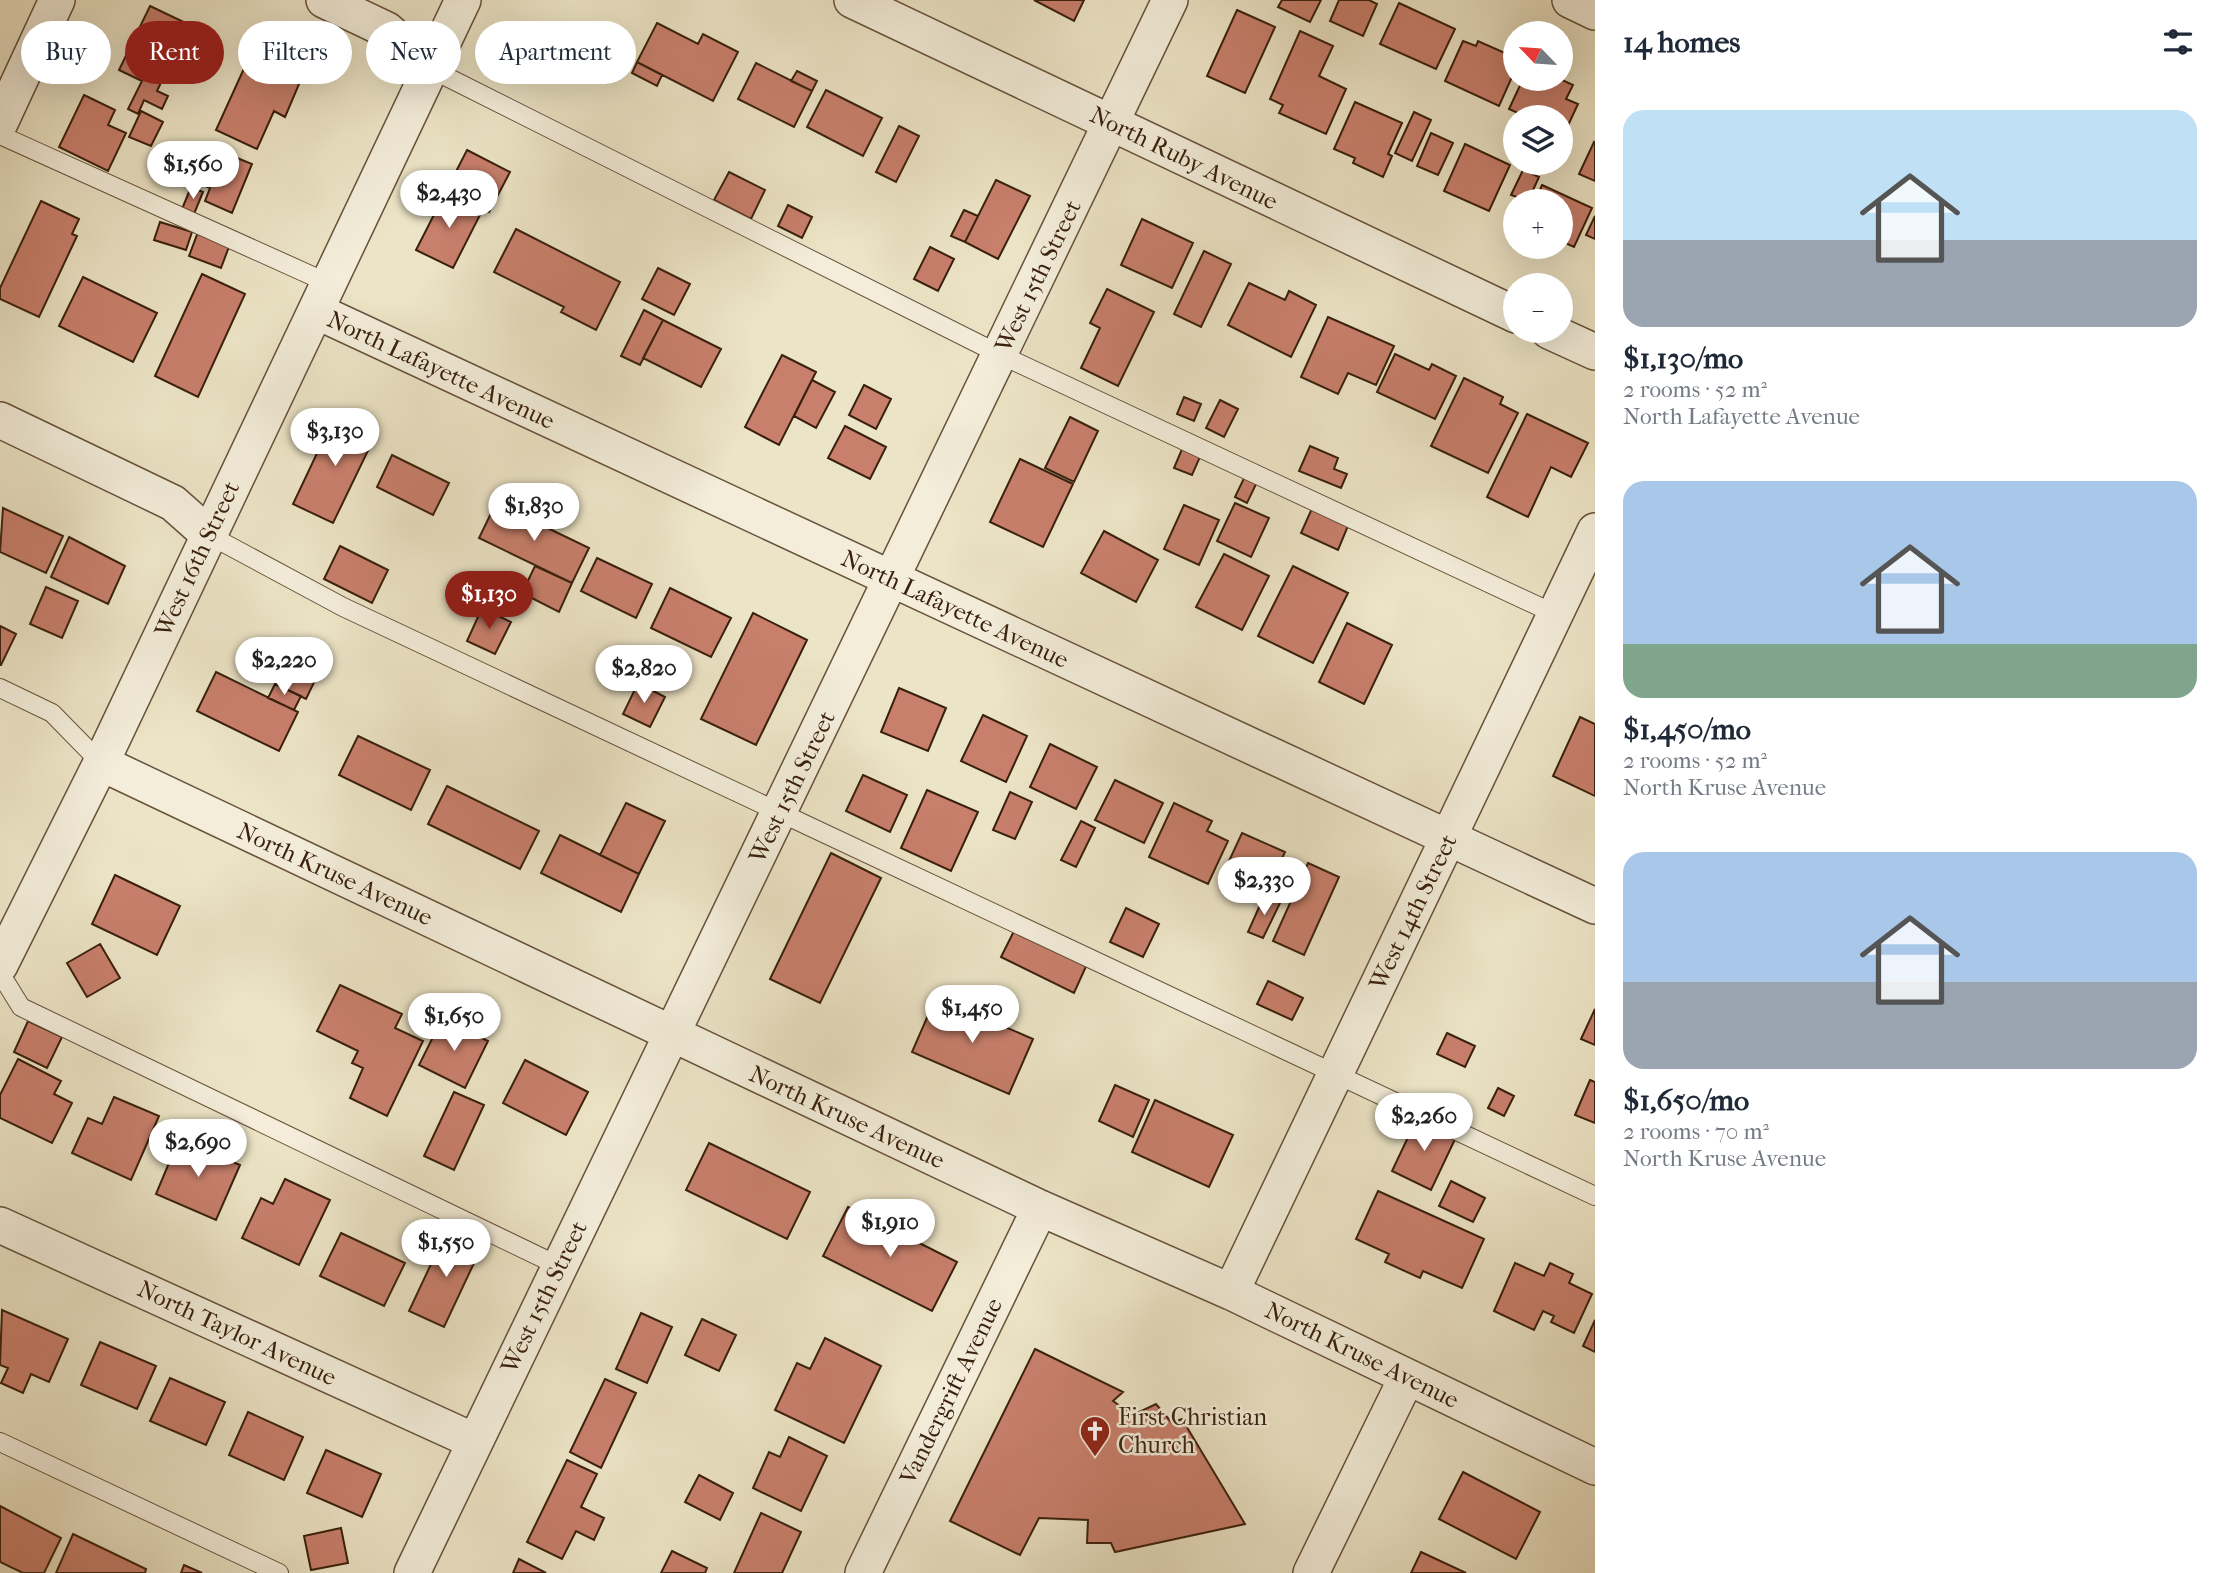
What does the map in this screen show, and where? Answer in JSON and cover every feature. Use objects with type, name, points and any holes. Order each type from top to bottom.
[{"type":"street","points":[[0,123],[57,0]]},
{"type":"street","points":[[324,0],[368,21]]},
{"type":"street","name":"West 16th Street","points":[[453,21],[463,0]]},
{"type":"street","name":"North Ruby Avenue","points":[[852,0],[1503,309]]},
{"type":"street","name":"West 15th Street","points":[[412,1573],[1170,0]]},
{"type":"street","points":[[1570,0],[1595,12]]},
{"type":"street","name":"West 16th Street","points":[[0,965],[101,763],[424,84]]},
{"type":"street","name":"North Lafayette Avenue","points":[[322,297],[892,579],[1595,906]]},
{"type":"street","points":[[1573,342],[1595,352]]},
{"type":"street","points":[[0,419],[173,503],[209,535]]},
{"type":"street","name":"West 14th Street","points":[[1231,1292],[1595,531]]},
{"type":"street","name":"North Kruse Avenue","points":[[101,763],[1040,1208],[1231,1292],[1595,1467]]},
{"type":"street","name":"Vandergrift Avenue","points":[[863,1573],[1040,1208]]},
{"type":"street","name":"North Taylor Avenue","points":[[0,1225],[474,1441]]},
{"type":"street","points":[[1311,1573],[1406,1377]]},
{"type":"lane","points":[[461,84],[1001,355],[1555,614]]},
{"type":"lane","points":[[0,135],[322,297]]},
{"type":"lane","points":[[209,535],[344,607],[1595,1196]]},
{"type":"lane","points":[[0,688],[52,713],[101,763]]},
{"type":"lane","points":[[0,973],[21,1007],[559,1266]]},
{"type":"lane","points":[[0,1442],[279,1573]]},
{"type":"building","points":[[1034,0],[1084,0],[1074,21]]},
{"type":"building","points":[[1282,0],[1321,0],[1310,22],[1278,7]]},
{"type":"building","points":[[1339,0],[1369,0],[1377,4],[1363,36],[1330,21]]},
{"type":"building","points":[[1399,3],[1455,29],[1436,69],[1380,44]]},
{"type":"building","points":[[150,6],[182,21],[143,21]]},
{"type":"building","points":[[1237,10],[1275,27],[1245,93],[1207,76]]},
{"type":"building","points":[[657,23],[698,44],[703,34],[738,52],[713,101],[637,62]]},
{"type":"building","points":[[1300,31],[1333,46],[1319,76],[1346,89],[1326,134],[1279,113],[1283,105],[1270,99]]},
{"type":"building","points":[[1463,41],[1476,46],[1478,41],[1503,52],[1503,91],[1506,91],[1499,106],[1445,81]]},
{"type":"building","points":[[125,58],[125,73],[119,70]]},
{"type":"building","points":[[637,62],[662,75],[657,86],[636,75]]},
{"type":"building","points":[[756,63],[812,91],[794,127],[738,99]]},
{"type":"building","points":[[797,71],[817,81],[812,91],[791,81]]},
{"type":"building","points":[[238,82],[238,84],[299,84],[285,117],[274,111],[257,149],[216,130]]},
{"type":"building","points":[[140,84],[160,84],[157,91],[168,96],[162,109],[144,100],[138,114],[128,109]]},
{"type":"building","points":[[826,90],[882,118],[863,156],[807,127]]},
{"type":"building","points":[[1517,91],[1570,91],[1566,99],[1578,104],[1573,115],[1573,105],[1511,105]]},
{"type":"building","points":[[84,95],[115,110],[108,125],[126,133],[108,171],[59,147]]},
{"type":"building","points":[[1355,102],[1402,123],[1388,154],[1392,156],[1383,177],[1353,163],[1355,158],[1334,149]]},
{"type":"building","points":[[141,111],[163,122],[151,146],[129,137]]},
{"type":"building","points":[[1414,112],[1431,120],[1412,161],[1395,153]]},
{"type":"building","points":[[899,126],[919,136],[896,182],[876,172]]},
{"type":"building","points":[[1431,133],[1453,143],[1438,175],[1417,166]]},
{"type":"building","points":[[1595,143],[1595,181],[1579,174]]},
{"type":"building","points":[[1465,144],[1503,162],[1503,175],[1505,175],[1489,211],[1444,191]]},
{"type":"building","points":[[210,147],[252,164],[232,213],[205,201],[210,188],[196,182]]},
{"type":"building","points":[[467,150],[510,172],[489,212],[446,191]]},
{"type":"building","points":[[729,172],[765,190],[751,219],[714,200]]},
{"type":"building","points":[[1521,175],[1539,177],[1534,189],[1514,189]]},
{"type":"building","points":[[996,180],[1030,196],[998,259],[965,242]]},
{"type":"building","points":[[191,187],[203,192],[194,214],[182,209]]},
{"type":"building","points":[[446,191],[483,209],[453,268],[416,250]]},
{"type":"building","points":[[1573,199],[1592,208],[1573,247]]},
{"type":"building","points":[[41,201],[79,219],[72,234],[77,236],[39,317],[0,299],[0,288]]},
{"type":"building","points":[[788,205],[812,217],[802,238],[778,226]]},
{"type":"building","points":[[964,210],[978,216],[965,242],[951,236]]},
{"type":"building","points":[[1595,216],[1595,239],[1586,235]]},
{"type":"building","points":[[1142,219],[1193,243],[1172,288],[1121,265]]},
{"type":"building","points":[[160,222],[192,232],[186,250],[154,240]]},
{"type":"building","points":[[516,229],[620,282],[596,330],[561,312],[564,307],[494,272]]},
{"type":"building","points":[[198,232],[230,244],[221,268],[189,256]]},
{"type":"building","points":[[930,247],[954,259],[938,291],[914,279]]},
{"type":"building","points":[[1204,251],[1231,264],[1201,327],[1174,314]]},
{"type":"building","points":[[658,268],[690,284],[674,315],[642,299]]},
{"type":"building","points":[[202,274],[245,294],[198,397],[155,376]]},
{"type":"building","points":[[83,277],[157,313],[133,362],[59,326]]},
{"type":"building","points":[[1249,283],[1285,300],[1289,291],[1316,305],[1291,357],[1228,325]]},
{"type":"building","points":[[1107,289],[1154,312],[1118,386],[1081,368],[1100,328],[1090,323]]},
{"type":"building","points":[[644,310],[663,320],[640,365],[621,356]]},
{"type":"building","points":[[1328,317],[1394,346],[1376,385],[1348,373],[1338,394],[1301,377]]},
{"type":"building","points":[[663,320],[721,349],[701,387],[643,358]]},
{"type":"building","points":[[1395,354],[1429,370],[1432,364],[1456,376],[1435,419],[1377,392]]},
{"type":"building","points":[[782,355],[816,372],[779,445],[745,427]]},
{"type":"building","points":[[1464,378],[1503,397],[1500,404],[1518,413],[1488,473],[1431,446]]},
{"type":"building","points":[[812,380],[835,392],[816,428],[794,416]]},
{"type":"building","points":[[864,385],[891,399],[876,429],[849,415]]},
{"type":"building","points":[[1184,397],[1201,404],[1194,421],[1177,414]]},
{"type":"building","points":[[1220,400],[1238,409],[1224,437],[1206,428]]},
{"type":"building","points":[[336,413],[377,432],[333,523],[293,504]]},
{"type":"building","points":[[1527,414],[1588,443],[1571,477],[1551,467],[1528,517],[1487,497]]},
{"type":"building","points":[[1070,417],[1098,431],[1074,482],[1045,468]]},
{"type":"building","points":[[845,426],[886,447],[870,479],[828,458]]},
{"type":"building","points":[[1185,442],[1203,450],[1192,475],[1174,468]]},
{"type":"building","points":[[1310,446],[1338,458],[1334,469],[1347,474],[1341,488],[1299,471]]},
{"type":"building","points":[[392,455],[449,483],[433,515],[377,487]]},
{"type":"building","points":[[1020,459],[1073,484],[1043,547],[990,522]]},
{"type":"building","points":[[1246,474],[1258,480],[1247,503],[1235,497]]},
{"type":"building","points":[[496,503],[589,548],[572,583],[479,538]]},
{"type":"building","points":[[1235,503],[1269,518],[1251,557],[1217,541]]},
{"type":"building","points":[[1314,504],[1350,521],[1338,550],[1301,533]]},
{"type":"building","points":[[1184,505],[1219,520],[1199,565],[1164,549]]},
{"type":"building","points":[[3,508],[63,536],[46,573],[0,552]]},
{"type":"building","points":[[1104,531],[1158,560],[1136,602],[1081,573]]},
{"type":"building","points":[[69,537],[125,566],[108,604],[51,577]]},
{"type":"building","points":[[340,546],[388,570],[372,603],[324,579]]},
{"type":"building","points":[[1224,554],[1269,576],[1242,630],[1196,607]]},
{"type":"building","points":[[597,558],[652,584],[636,618],[581,591]]},
{"type":"building","points":[[535,566],[572,583],[559,612],[522,593]]},
{"type":"building","points":[[1293,566],[1348,593],[1313,663],[1258,636]]},
{"type":"building","points":[[46,587],[78,601],[62,638],[30,624]]},
{"type":"building","points":[[670,588],[731,618],[711,657],[651,628]]},
{"type":"building","points":[[482,608],[511,622],[495,654],[467,641]]},
{"type":"building","points":[[753,613],[807,640],[756,745],[701,719]]},
{"type":"building","points":[[1347,623],[1392,645],[1364,704],[1319,682]]},
{"type":"building","points":[[0,626],[16,634],[1,665],[0,665]]},
{"type":"building","points":[[292,648],[323,664],[306,699],[275,684]]},
{"type":"building","points":[[216,672],[298,712],[279,751],[197,711]]},
{"type":"building","points":[[638,683],[665,697],[650,727],[623,714]]},
{"type":"building","points":[[275,684],[301,696],[294,710],[268,698]]},
{"type":"building","points":[[899,688],[946,708],[928,751],[881,732]]},
{"type":"building","points":[[983,715],[1027,736],[1006,782],[961,761]]},
{"type":"building","points":[[1580,717],[1595,724],[1595,796],[1553,776]]},
{"type":"building","points":[[358,736],[430,770],[411,810],[339,775]]},
{"type":"building","points":[[1050,744],[1097,767],[1076,809],[1030,787]]},
{"type":"building","points":[[863,775],[907,795],[890,832],[846,811]]},
{"type":"building","points":[[1115,780],[1163,803],[1144,843],[1095,820]]},
{"type":"building","points":[[447,786],[539,831],[520,869],[428,824]]},
{"type":"building","points":[[927,790],[978,812],[951,871],[901,848]]},
{"type":"building","points":[[1010,792],[1032,802],[1015,839],[993,830]]},
{"type":"building","points":[[626,803],[665,821],[639,874],[600,855]]},
{"type":"building","points":[[1174,803],[1212,821],[1207,831],[1228,841],[1208,884],[1149,857]]},
{"type":"building","points":[[1081,821],[1095,828],[1076,867],[1061,860]]},
{"type":"building","points":[[1242,833],[1285,852],[1265,895],[1222,876]]},
{"type":"building","points":[[560,835],[639,874],[621,912],[541,873]]},
{"type":"building","points":[[831,853],[881,878],[820,1003],[770,979]]},
{"type":"building","points":[[1308,863],[1339,877],[1304,955],[1273,941]]},
{"type":"building","points":[[115,875],[180,906],[157,955],[92,924]]},
{"type":"building","points":[[1264,896],[1280,903],[1263,938],[1248,932]]},
{"type":"building","points":[[1126,908],[1159,924],[1143,957],[1110,942]]},
{"type":"building","points":[[1016,927],[1088,962],[1074,993],[1001,957]]},
{"type":"building","points":[[100,944],[120,978],[87,997],[67,963]]},
{"type":"building","points":[[1268,981],[1303,998],[1292,1020],[1257,1004]]},
{"type":"building","points":[[340,985],[402,1014],[395,1028],[423,1041],[387,1116],[350,1098],[363,1068],[352,1063],[358,1051],[317,1031]]},
{"type":"building","points":[[936,997],[1033,1039],[1009,1094],[912,1052]]},
{"type":"building","points":[[1595,1009],[1595,1045],[1581,1039]]},
{"type":"building","points":[[442,1019],[488,1041],[465,1088],[419,1065]]},
{"type":"building","points":[[28,1021],[62,1037],[47,1068],[14,1052]]},
{"type":"building","points":[[1447,1033],[1475,1046],[1465,1067],[1437,1054]]},
{"type":"building","points":[[18,1059],[61,1081],[54,1094],[72,1103],[52,1143],[0,1118],[0,1095]]},
{"type":"building","points":[[525,1060],[588,1092],[566,1135],[503,1103]]},
{"type":"building","points":[[1590,1080],[1595,1082],[1595,1123],[1575,1115]]},
{"type":"building","points":[[1115,1085],[1149,1100],[1133,1137],[1099,1121]]},
{"type":"building","points":[[1498,1088],[1514,1096],[1504,1116],[1488,1108]]},
{"type":"building","points":[[454,1092],[484,1105],[454,1170],[424,1156]]},
{"type":"building","points":[[114,1097],[159,1116],[131,1180],[72,1153],[88,1118],[102,1124]]},
{"type":"building","points":[[1155,1100],[1233,1135],[1209,1187],[1132,1152]]},
{"type":"building","points":[[1418,1116],[1457,1135],[1431,1190],[1392,1171]]},
{"type":"building","points":[[179,1139],[240,1165],[216,1220],[156,1194]]},
{"type":"building","points":[[709,1143],[810,1192],[787,1239],[686,1190]]},
{"type":"building","points":[[285,1179],[330,1200],[299,1265],[242,1238],[261,1198],[273,1204]]},
{"type":"building","points":[[1451,1181],[1485,1198],[1473,1222],[1439,1206]]},
{"type":"building","points":[[1378,1191],[1484,1239],[1462,1288],[1423,1271],[1420,1278],[1385,1262],[1389,1254],[1356,1239]]},
{"type":"building","points":[[848,1207],[957,1262],[932,1311],[823,1256]]},
{"type":"building","points":[[447,1230],[482,1246],[444,1327],[409,1311]]},
{"type":"building","points":[[341,1233],[405,1263],[384,1306],[320,1276]]},
{"type":"building","points":[[1515,1263],[1544,1276],[1550,1263],[1573,1274],[1569,1283],[1592,1294],[1574,1333],[1551,1322],[1554,1316],[1543,1311],[1534,1330],[1494,1311]]},
{"type":"building","points":[[2,1310],[68,1339],[49,1382],[31,1374],[23,1393],[1,1383],[8,1368],[0,1365]]},
{"type":"building","points":[[641,1313],[672,1327],[647,1383],[616,1369]]},
{"type":"building","points":[[702,1319],[736,1335],[719,1371],[685,1355]]},
{"type":"building","points":[[1595,1320],[1595,1352],[1583,1346]]},
{"type":"building","points":[[825,1338],[881,1366],[844,1443],[775,1410],[797,1363],[810,1369]]},
{"type":"building","points":[[100,1342],[156,1366],[137,1409],[81,1385]]},
{"type":"building","points":[[1035,1349],[1123,1392],[1113,1401],[1133,1415],[1156,1404],[1172,1423],[1182,1419],[1245,1524],[1115,1552],[1111,1543],[1087,1543],[1088,1520],[1039,1518],[1020,1555],[950,1521]]},
{"type":"building","points":[[170,1378],[225,1402],[206,1445],[150,1421]]},
{"type":"building","points":[[605,1379],[636,1393],[601,1468],[570,1452]]},
{"type":"building","points":[[248,1412],[303,1437],[284,1480],[229,1455]]},
{"type":"building","points":[[789,1437],[827,1456],[801,1511],[753,1488],[769,1452],[780,1457]]},
{"type":"building","points":[[326,1450],[381,1474],[362,1517],[307,1493]]},
{"type":"building","points":[[567,1460],[597,1474],[581,1507],[604,1518],[594,1540],[576,1531],[562,1559],[527,1542]]},
{"type":"building","points":[[1463,1472],[1540,1512],[1516,1559],[1439,1519]]},
{"type":"building","points":[[699,1475],[733,1493],[720,1520],[685,1502]]},
{"type":"building","points":[[0,1506],[61,1538],[44,1573],[23,1573],[0,1562]]},
{"type":"building","points":[[761,1513],[801,1532],[782,1573],[734,1573]]},
{"type":"building","points":[[341,1528],[348,1563],[311,1570],[304,1536]]},
{"type":"building","points":[[73,1534],[146,1569],[145,1573],[56,1573]]},
{"type":"building","points":[[672,1551],[707,1568],[705,1573],[661,1573]]},
{"type":"building","points":[[1421,1552],[1466,1573],[1411,1573]]},
{"type":"building","points":[[519,1559],[546,1573],[513,1573]]},
{"type":"building","points":[[184,1565],[202,1573],[181,1573]]},
{"type":"place","name":"First Christian Church","points":[[1095,1458]]}]
